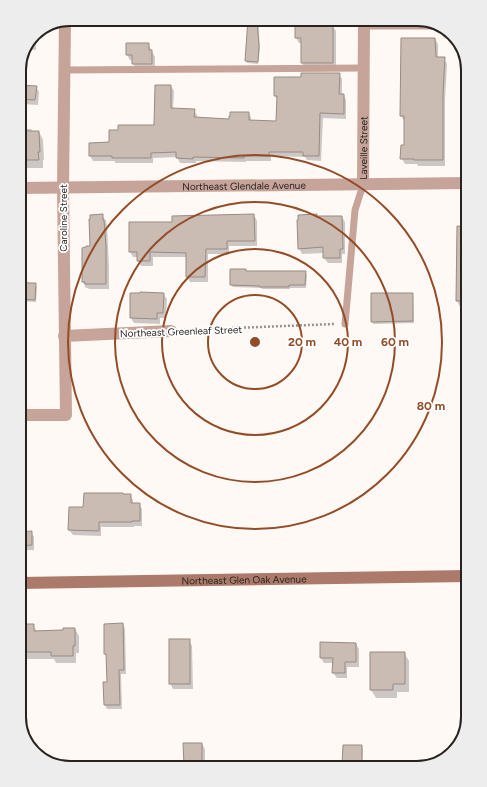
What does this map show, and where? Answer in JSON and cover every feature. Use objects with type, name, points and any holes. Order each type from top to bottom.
[{"type":"street","name":"Laveille Street","points":[[362,185],[364,26]]},
{"type":"street","name":"Caroline Street","points":[[26,415],[66,415],[63,187],[64,27]]},
{"type":"street","name":"Northeast Glendale Avenue","points":[[26,188],[461,183]]},
{"type":"street","name":"Northeast Greenleaf Street","points":[[64,336],[171,331]]},
{"type":"street","name":"Northeast Glen Oak Avenue","points":[[26,583],[461,576]]},
{"type":"lane","points":[[64,70],[363,68]]},
{"type":"lane","name":"Laveille Street","points":[[345,324],[355,210],[362,185]]},
{"type":"path","name":"Northeast Greenleaf Street","points":[[171,331],[345,324]]},
{"type":"building","points":[[248,26],[258,26],[259,46],[258,62],[245,61]]},
{"type":"building","points":[[295,26],[333,26],[333,63],[301,63],[301,38],[295,38]]},
{"type":"building","points":[[401,38],[435,38],[436,57],[445,57],[443,94],[443,160],[400,159],[401,145],[404,145],[404,116],[400,116]]},
{"type":"building","points":[[126,43],[149,43],[149,50],[152,50],[152,64],[132,64],[132,55],[126,55]]},
{"type":"building","points":[[301,73],[340,73],[339,94],[344,94],[344,114],[320,113],[319,156],[303,156],[303,152],[269,152],[269,156],[244,156],[244,158],[193,157],[193,159],[176,158],[176,152],[151,153],[151,158],[112,158],[112,156],[89,156],[89,143],[109,142],[109,130],[118,130],[118,125],[154,125],[155,85],[171,85],[171,108],[195,109],[194,117],[229,119],[230,112],[249,112],[249,120],[276,121],[277,96],[274,96],[274,77],[301,77]]},
{"type":"building","points":[[26,85],[37,86],[35,100],[26,99]]},
{"type":"building","points":[[26,131],[39,131],[39,160],[26,160]]},
{"type":"building","points":[[103,214],[106,246],[106,284],[85,284],[85,282],[82,282],[82,248],[90,246],[90,215]]},
{"type":"building","points":[[254,214],[255,241],[227,241],[227,249],[206,249],[205,277],[186,277],[186,253],[150,252],[150,261],[137,261],[137,252],[129,252],[129,222],[172,222],[172,216]]},
{"type":"building","points":[[317,214],[317,216],[342,216],[343,249],[340,249],[340,258],[323,258],[323,247],[298,249],[298,215]]},
{"type":"building","points":[[457,226],[461,226],[461,301],[456,301]]},
{"type":"building","points":[[230,269],[246,269],[246,271],[306,271],[305,285],[289,285],[289,287],[260,287],[230,285]]},
{"type":"building","points":[[26,283],[36,283],[35,300],[26,299]]},
{"type":"building","points":[[130,293],[164,293],[163,313],[157,313],[157,319],[130,318]]},
{"type":"building","points":[[371,293],[413,293],[413,321],[371,322]]},
{"type":"building","points":[[84,493],[131,494],[131,503],[140,503],[140,521],[99,522],[99,531],[68,530],[69,507],[83,507]]},
{"type":"building","points":[[26,531],[32,531],[32,545],[26,545]]},
{"type":"building","points":[[123,623],[124,670],[119,670],[120,705],[104,705],[103,682],[107,682],[106,654],[104,654],[104,624]]},
{"type":"building","points":[[26,624],[34,624],[34,631],[75,628],[75,646],[73,646],[73,656],[51,656],[51,652],[26,652]]},
{"type":"building","points":[[169,639],[190,639],[190,684],[169,684]]},
{"type":"building","points":[[320,642],[356,643],[356,662],[345,662],[345,673],[332,673],[333,658],[320,658]]},
{"type":"building","points":[[370,652],[405,652],[405,684],[393,684],[393,690],[370,690]]},
{"type":"building","points":[[183,743],[202,743],[202,761],[184,761]]},
{"type":"building","points":[[343,745],[362,745],[362,761],[342,761]]}]
